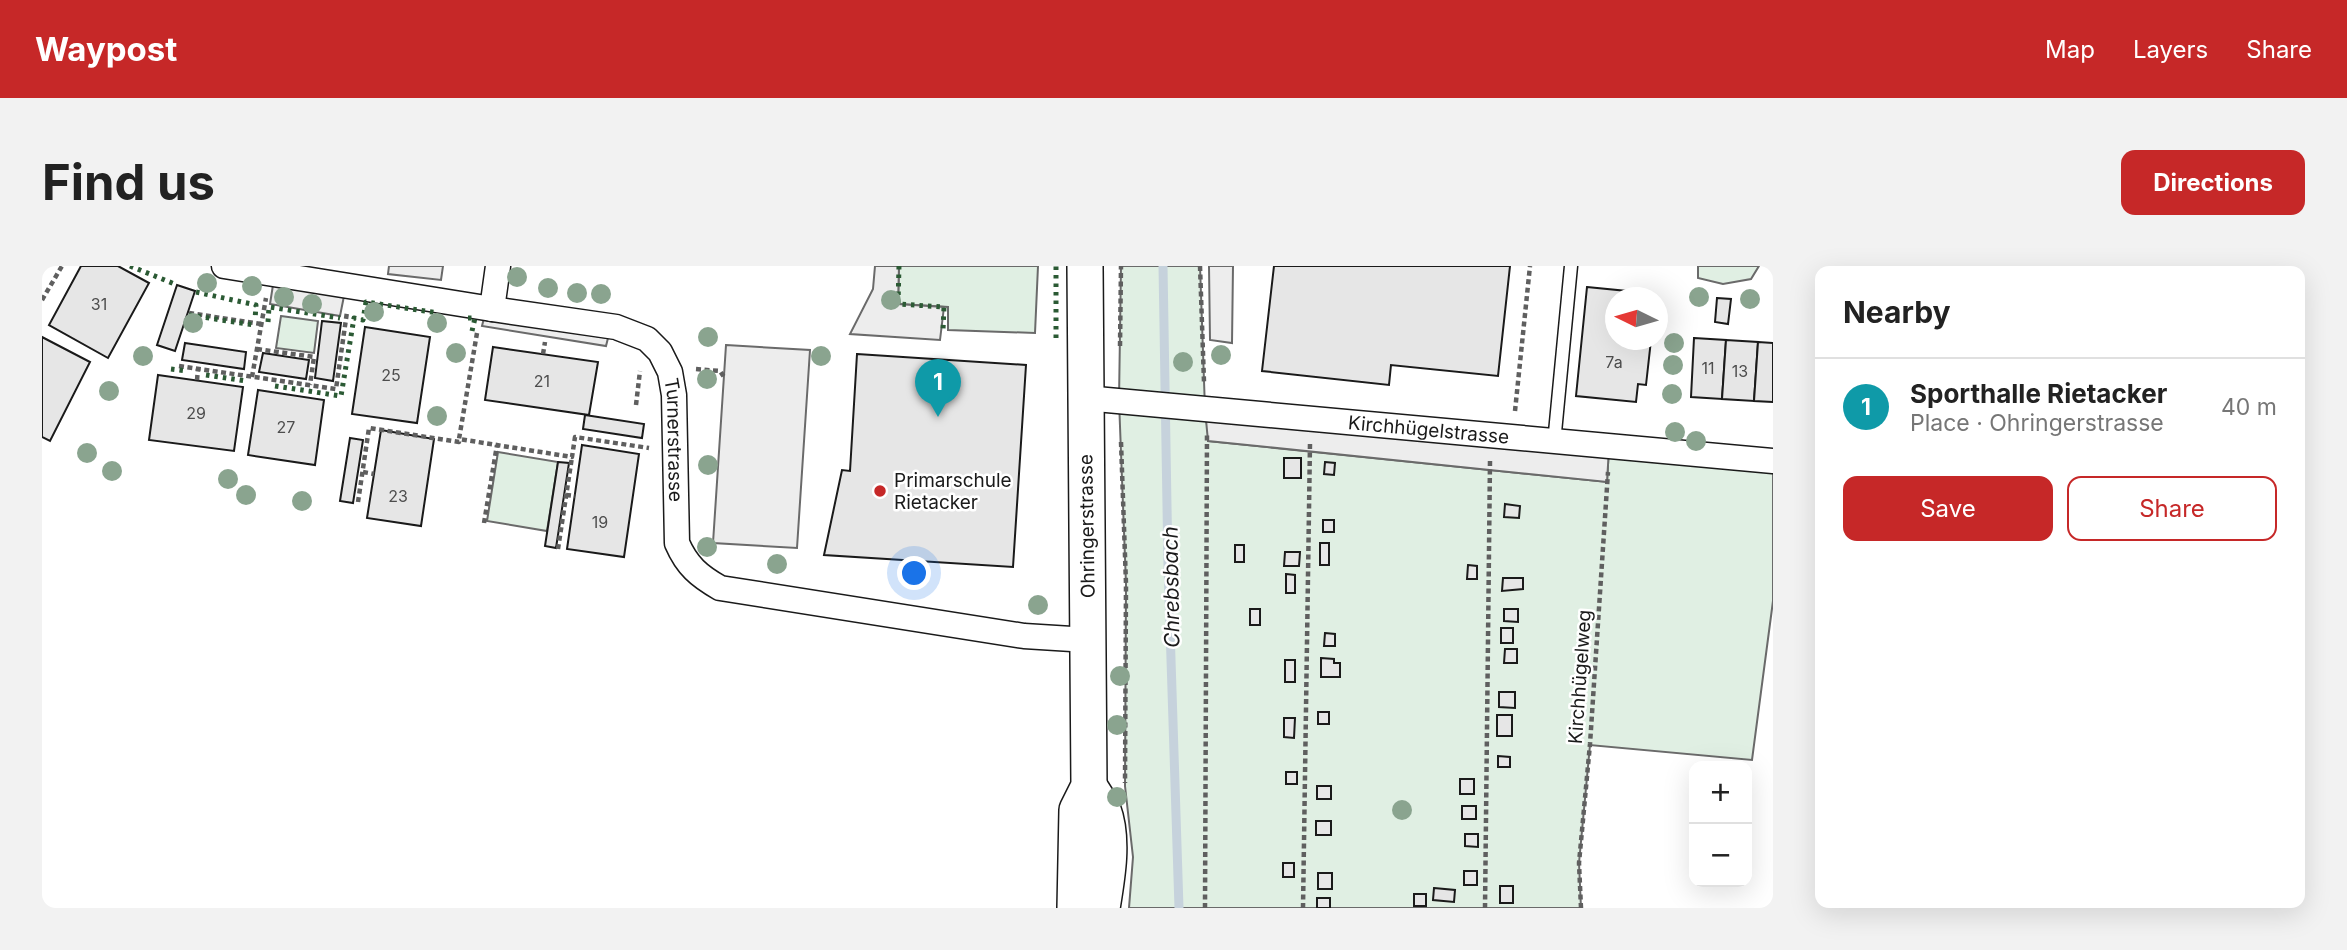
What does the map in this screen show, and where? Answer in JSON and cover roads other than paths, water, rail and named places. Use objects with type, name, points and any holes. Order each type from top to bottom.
[{"type":"main road","name":"Ohringerstrasse","points":[[1075,908],[1077,810],[1089,786],[1088,640],[1111,400],[1085,266]]},
{"type":"main road","name":"Ohringerstrasse","points":[[1089,786],[1103,810],[1107,835],[1108,862],[1102,908]]},
{"type":"street","name":"Turnerstrasse","points":[[224,266],[350,287],[491,321],[616,327],[647,339],[660,352],[670,372],[674,395],[677,543],[683,557],[697,575],[720,588],[1024,636],[1088,640]]},
{"type":"street","points":[[491,321],[498,266]]},
{"type":"street","name":"Kirchhügelstrasse","points":[[1111,400],[1554,443],[1773,461]]},
{"type":"lane","points":[[1554,443],[1571,266]]},
{"type":"waterway","name":"Chrebsbach","points":[[1163,266],[1168,566],[1179,908]]},
{"type":"place","name":"Sporthalle Rietacker","points":[[938,417]]},
{"type":"place","name":"Primarschule Rietacker","points":[[880,491]]}]
